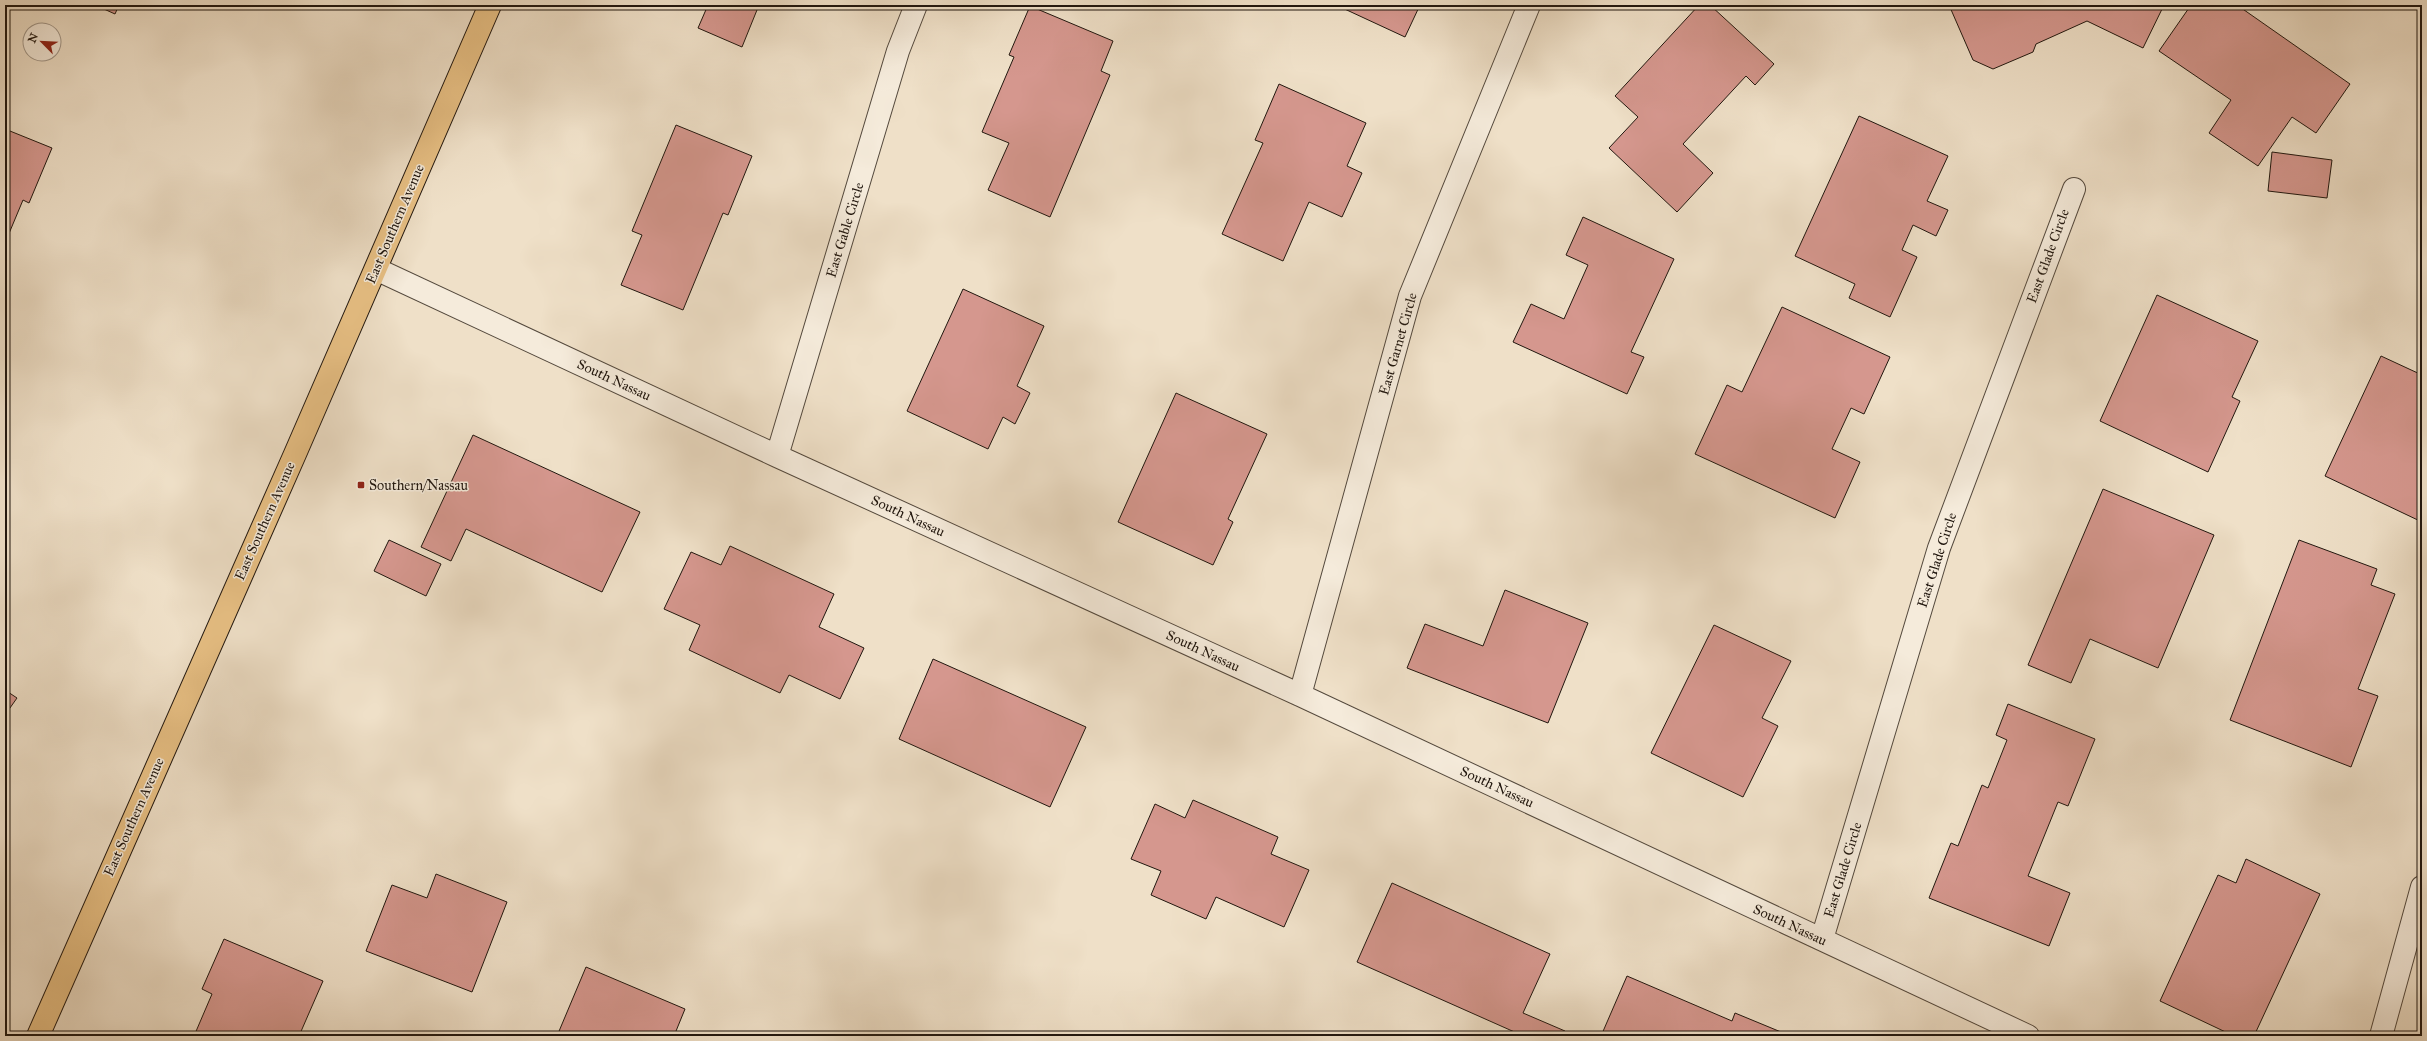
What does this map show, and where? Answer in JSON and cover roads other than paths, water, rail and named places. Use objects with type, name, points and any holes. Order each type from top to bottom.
[{"type":"main road","name":"East Southern Avenue","points":[[38,1036],[376,269],[490,5]]},
{"type":"street","name":"East Gable Circle","points":[[777,456],[898,51],[916,5]]},
{"type":"street","name":"East Garnet Circle","points":[[1300,695],[1410,296],[1529,5]]},
{"type":"street","name":"East Glade Circle","points":[[1822,940],[1939,548],[2074,189]]},
{"type":"street","name":"South Nassau","points":[[376,269],[777,456],[1300,695],[2028,1036]]},
{"type":"street","points":[[2381,1036],[2422,887]]},
{"type":"place","name":"Southern/Nassau","points":[[361,485]]}]
